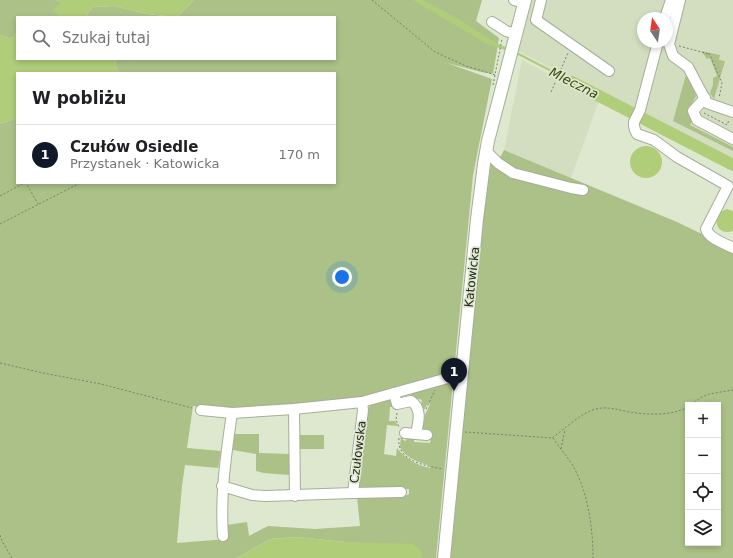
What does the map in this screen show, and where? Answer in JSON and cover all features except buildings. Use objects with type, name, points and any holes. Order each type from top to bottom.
[{"type":"main road","name":"Katowicka","points":[[444,558],[477,219],[486,151],[509,59],[510,39],[521,1]]},
{"type":"street","points":[[541,0],[536,20],[609,71]]},
{"type":"street","points":[[667,12],[671,0]]},
{"type":"street","points":[[673,28],[680,0]]},
{"type":"street","points":[[492,22],[506,31],[510,39]]},
{"type":"street","points":[[656,48],[640,110],[634,122],[634,126],[638,134],[662,145],[677,157],[728,186],[706,229],[707,233],[713,238],[733,248]]},
{"type":"street","points":[[670,48],[673,56],[688,67],[707,103],[731,115]]},
{"type":"street","points":[[705,98],[693,111],[698,120],[733,139]]},
{"type":"street","points":[[486,151],[498,163],[513,173],[583,190]]},
{"type":"street","name":"Czułowska","points":[[201,410],[232,413],[294,410],[362,402],[462,374]]},
{"type":"street","points":[[394,393],[397,404],[411,401],[418,409],[419,413],[416,434]]},
{"type":"street","name":"Czułowska","points":[[222,486],[252,495],[295,496],[353,493],[363,410],[362,402]]},
{"type":"street","points":[[294,410],[295,496]]},
{"type":"street","points":[[223,536],[221,512],[222,486],[232,413]]},
{"type":"street","points":[[401,434],[427,435]]},
{"type":"street","points":[[353,493],[401,492]]},
{"type":"path","points":[[372,0],[435,52],[466,66],[504,78]]},
{"type":"path","points":[[499,52],[510,39]]},
{"type":"path","points":[[551,92],[568,53],[568,43]]},
{"type":"path","points":[[673,45],[709,54],[722,83],[718,102]]},
{"type":"path","points":[[704,113],[727,125],[731,115]]},
{"type":"path","points":[[0,196],[22,184]]},
{"type":"path","points":[[27,184],[38,204]]},
{"type":"path","points":[[0,224],[78,184]]},
{"type":"path","points":[[0,363],[101,384],[201,410]]},
{"type":"path","points":[[426,411],[437,386]]},
{"type":"path","points":[[695,402],[709,394],[733,390]]},
{"type":"path","points":[[397,404],[396,420],[401,434],[398,446],[401,452],[411,460],[426,466],[448,469]]},
{"type":"path","points":[[456,431],[552,438],[594,409],[606,407],[631,412],[660,414],[685,408]]},
{"type":"path","points":[[561,450],[566,428]]},
{"type":"path","points":[[552,438],[573,466],[584,494],[592,524],[593,558]]},
{"type":"path","points":[[0,536],[12,558]]},
{"type":"shaded area","points":[[0,0],[55,0],[61,2],[59,16],[16,16],[16,33],[11,39],[0,35]]},
{"type":"shaded area","points":[[194,0],[482,0],[476,21],[499,38],[493,74],[447,63],[492,79],[473,175],[436,558],[421,558],[345,542],[297,537],[270,539],[237,558],[0,558],[0,124],[16,118],[16,184],[336,184],[336,72],[119,72],[115,65],[116,60],[336,60],[336,16],[178,16]],"holes":[[[411,392],[412,397],[422,400],[421,404],[424,410],[428,403],[430,404],[425,415],[422,431],[432,433],[430,443],[414,442],[414,436],[407,436],[406,441],[403,440],[403,434],[401,435],[400,447],[409,457],[430,466],[430,468],[412,461],[397,448],[396,456],[384,454],[387,425],[398,426],[395,421],[389,421],[390,407],[396,407],[392,398],[372,404],[369,407],[358,488],[409,489],[409,494],[403,497],[391,495],[357,497],[360,526],[315,529],[268,526],[249,536],[247,522],[226,525],[227,539],[177,543],[185,465],[218,468],[221,451],[187,448],[193,406],[248,409],[275,408]]]},
{"type":"shaded area","points":[[532,0],[733,0],[733,161],[518,51]]},
{"type":"shaded area","points":[[114,6],[147,14],[165,16],[87,16],[93,7]]},
{"type":"shaded area","points":[[701,51],[720,55],[719,60],[725,61],[714,99],[710,93],[713,85],[713,78],[717,76],[710,58],[707,59]]},
{"type":"shaded area","points":[[522,60],[599,101],[571,178],[504,150]]},
{"type":"shaded area","points":[[687,71],[696,96],[689,109],[692,121],[690,125],[733,147],[733,151],[673,121]]},
{"type":"shaded area","points":[[504,150],[677,222],[733,249],[733,558],[449,558],[489,164],[501,156]]},
{"type":"shaded area","points":[[234,434],[259,434],[259,453],[289,454],[289,475],[256,471],[256,454],[233,450]]},
{"type":"shaded area","points":[[299,435],[324,435],[324,449],[299,449]]},
{"type":"water","points":[[55,0],[194,0],[178,16],[147,14],[114,6],[93,7],[87,16],[58,16],[53,10],[61,2]]},
{"type":"water","points":[[413,0],[423,0],[453,16],[498,44],[517,52],[587,88],[586,90],[516,54],[485,43]]},
{"type":"water","points":[[16,33],[16,60],[116,60],[115,65],[119,72],[16,72],[16,118],[0,124],[0,35],[11,39]]},
{"type":"water","points":[[643,146],[649,146],[659,153],[662,162],[661,168],[655,175],[649,178],[643,178],[633,171],[630,165],[630,159],[637,149]]},
{"type":"water","points":[[727,209],[733,211],[733,231],[727,232],[722,231],[719,228],[717,220],[718,215]]},
{"type":"water","points":[[297,537],[345,542],[412,544],[422,552],[421,558],[237,558],[270,539]]},
{"type":"waterway","name":"Mleczna","points":[[572,82],[733,165]]},
{"type":"place","name":"Czułów Osiedle","points":[[454,391]]}]
